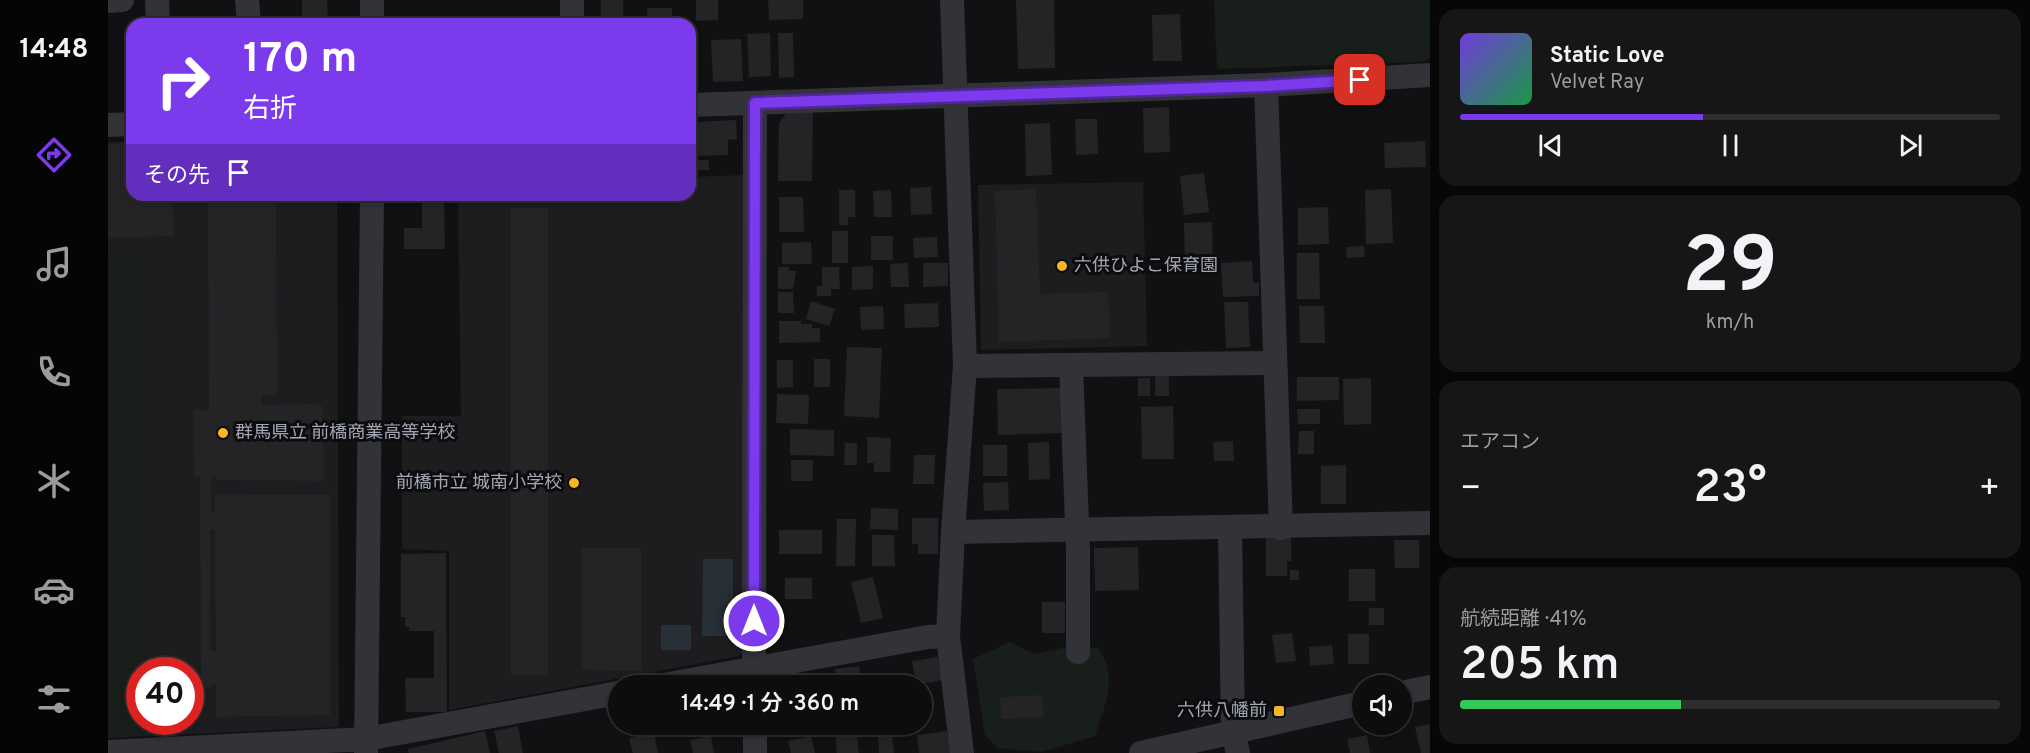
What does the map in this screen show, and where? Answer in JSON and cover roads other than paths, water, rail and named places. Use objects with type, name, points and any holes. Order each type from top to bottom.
[{"type":"street","points":[[108,1],[122,0]]},
{"type":"street","points":[[157,0],[158,18]]},
{"type":"street","points":[[247,0],[248,18]]},
{"type":"street","points":[[372,0],[372,18]]},
{"type":"street","points":[[572,0],[572,18]]},
{"type":"street","points":[[952,0],[966,366],[953,532],[948,636],[962,753]]},
{"type":"street","points":[[696,105],[1266,86],[1430,75]]},
{"type":"street","points":[[1266,86],[1281,528]]},
{"type":"street","points":[[754,675],[755,103]]},
{"type":"street","points":[[108,125],[126,124]]},
{"type":"street","points":[[366,746],[372,201]]},
{"type":"street","points":[[966,366],[1275,363]]},
{"type":"street","points":[[1071,365],[1078,652]]},
{"type":"street","points":[[953,532],[1281,528],[1430,523]]},
{"type":"street","points":[[1230,528],[1236,742]]},
{"type":"street","points":[[763,675],[928,637],[948,636]]},
{"type":"street","points":[[1412,691],[1430,687]]},
{"type":"street","points":[[108,752],[366,746],[608,695]]},
{"type":"street","points":[[1141,753],[1236,742],[1352,706]]},
{"type":"street","points":[[754,735],[755,753]]},
{"type":"place","name":"六供ひよこ保育園","points":[[1062,266]]},
{"type":"place","name":"群馬県立 前橋商業高等学校","points":[[223,433]]},
{"type":"place","name":"前橋市立 城南小学校","points":[[574,483]]},
{"type":"place","name":"六供八幡前","points":[[1279,711]]}]
